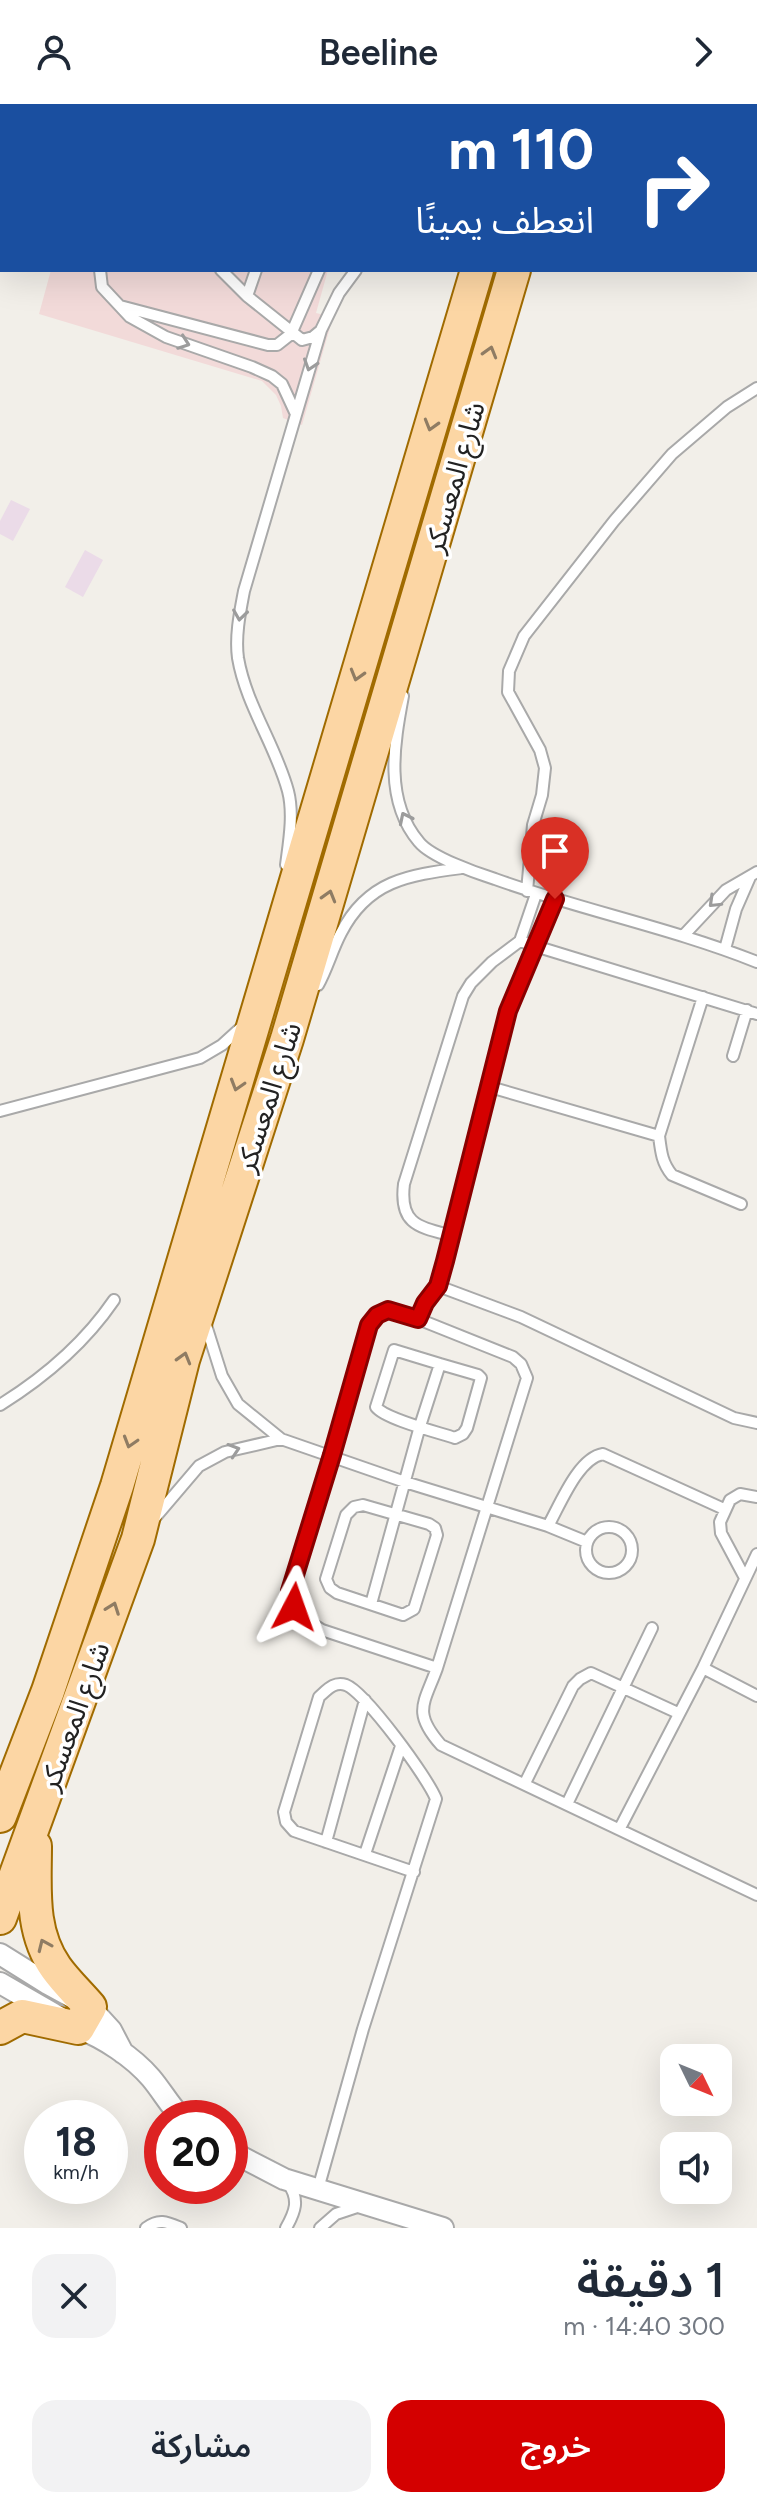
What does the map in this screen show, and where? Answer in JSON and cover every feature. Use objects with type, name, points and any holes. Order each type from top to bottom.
[{"type":"main road","name":"شارع المعسكر","points":[[0,1816],[48,1691],[117,1486],[476,272]]},
{"type":"main road","name":"شارع المعسكر","points":[[0,1918],[138,1539],[183,1360],[287,1039],[513,272]]},
{"type":"main road","points":[[0,1775],[17,1734],[48,1691]]},
{"type":"main road","points":[[36,1823],[34,1904],[37,1929],[45,1950],[84,2018]]},
{"type":"main road","points":[[0,2028],[22,2016],[84,2018]]},
{"type":"street","points":[[0,1954],[84,2018]]},
{"type":"street","points":[[0,1983],[111,2030],[123,2053],[149,2076],[168,2100]]},
{"type":"street","points":[[248,2160],[284,2179],[443,2228]]},
{"type":"lane","points":[[100,272],[102,287],[130,317],[166,337],[272,376],[282,384],[295,412]]},
{"type":"lane","points":[[223,272],[291,334],[306,340],[321,330]]},
{"type":"lane","points":[[247,296],[255,272]]},
{"type":"lane","points":[[117,305],[277,345],[291,334],[318,272]]},
{"type":"lane","points":[[272,961],[288,853],[290,806],[288,790],[244,680],[238,657],[238,622],[244,591],[321,330],[339,293],[355,272]]},
{"type":"lane","points":[[453,1236],[422,1228],[408,1216],[402,1204],[404,1184],[463,996],[492,962],[520,941],[532,892],[533,825],[542,795],[545,768],[540,750],[508,692],[509,671],[524,636],[614,521],[672,454],[727,407],[757,388]]},
{"type":"lane","points":[[407,673],[428,568]]},
{"type":"lane","points":[[405,688],[393,774],[398,801],[420,844],[462,868],[725,949],[757,962]]},
{"type":"lane","points":[[287,1039],[320,981],[342,931],[356,910],[392,881],[462,868]]},
{"type":"lane","points":[[683,936],[726,890],[754,874]]},
{"type":"lane","points":[[725,949],[736,909],[754,874]]},
{"type":"lane","points":[[418,1319],[438,1286],[453,1236],[508,1011],[555,899]]},
{"type":"lane","points":[[520,941],[752,1012],[733,1056]]},
{"type":"lane","points":[[741,955],[757,956]]},
{"type":"lane","points":[[703,997],[659,1136],[661,1155],[672,1175],[741,1204]]},
{"type":"lane","points":[[0,1111],[200,1058],[222,1045],[258,1012]]},
{"type":"lane","points":[[490,1087],[659,1136]]},
{"type":"lane","points":[[438,1286],[521,1317],[734,1418],[757,1423]]},
{"type":"lane","points":[[0,1405],[64,1359],[96,1326],[114,1300]]},
{"type":"lane","points":[[200,1306],[222,1376],[238,1404],[281,1439],[405,1482],[548,1526],[587,1542]]},
{"type":"lane","points":[[437,1668],[322,1630],[307,1621],[294,1607],[290,1591],[369,1325],[377,1315],[388,1310],[513,1357],[521,1364],[527,1378],[437,1668],[421,1712],[428,1730],[441,1745],[757,1895]]},
{"type":"lane","points":[[394,1350],[478,1375],[482,1382],[463,1434],[455,1438],[420,1426],[385,1415],[376,1407],[394,1350]]},
{"type":"lane","points":[[371,1604],[440,1364]]},
{"type":"lane","points":[[138,1539],[199,1466],[225,1452],[281,1439]]},
{"type":"lane","points":[[548,1526],[579,1472],[593,1456],[603,1454],[724,1509]]},
{"type":"lane","points":[[745,1578],[721,1533],[720,1522],[730,1500],[740,1494],[757,1497]]},
{"type":"lane","points":[[363,1505],[395,1514],[429,1524],[435,1528],[437,1535],[414,1609],[403,1615],[337,1593],[330,1588],[326,1579],[346,1515],[354,1507],[363,1505]]},
{"type":"lane","points":[[610,1527],[624,1532],[631,1545],[630,1559],[621,1570],[607,1574],[593,1568],[586,1556],[587,1542],[596,1530],[610,1527]]},
{"type":"lane","points":[[620,1828],[703,1668],[757,1554]]},
{"type":"lane","points":[[567,1804],[652,1628]]},
{"type":"lane","points":[[703,1668],[757,1696]]},
{"type":"lane","points":[[525,1783],[573,1686],[591,1673],[678,1713]]},
{"type":"lane","points":[[318,2189],[363,2029],[414,1872],[436,1799],[427,1781],[365,1700],[344,1684],[333,1685],[319,1697],[284,1812],[286,1822],[294,1831],[414,1872]]},
{"type":"lane","points":[[326,1842],[365,1700]]},
{"type":"lane","points":[[365,1854],[401,1746]]},
{"type":"lane","points":[[284,2179],[293,2190],[296,2203],[286,2228]]},
{"type":"lane","points":[[320,2228],[336,2214],[367,2205]]},
{"type":"lane","points":[[146,2228],[156,2221],[164,2221],[181,2228]]},
{"type":"shaded area","points":[[50,272],[327,272],[316,313],[333,317],[302,425],[283,418],[276,395],[262,381],[39,314]]},
{"type":"shaded area","points":[[11,500],[30,509],[13,541],[0,534],[0,521]]},
{"type":"shaded area","points":[[85,550],[103,560],[83,597],[65,587]]},
{"type":"route","points":[[294,1607],[290,1591],[369,1325],[377,1315],[388,1310],[418,1319],[438,1286],[508,1011],[555,899]]}]
